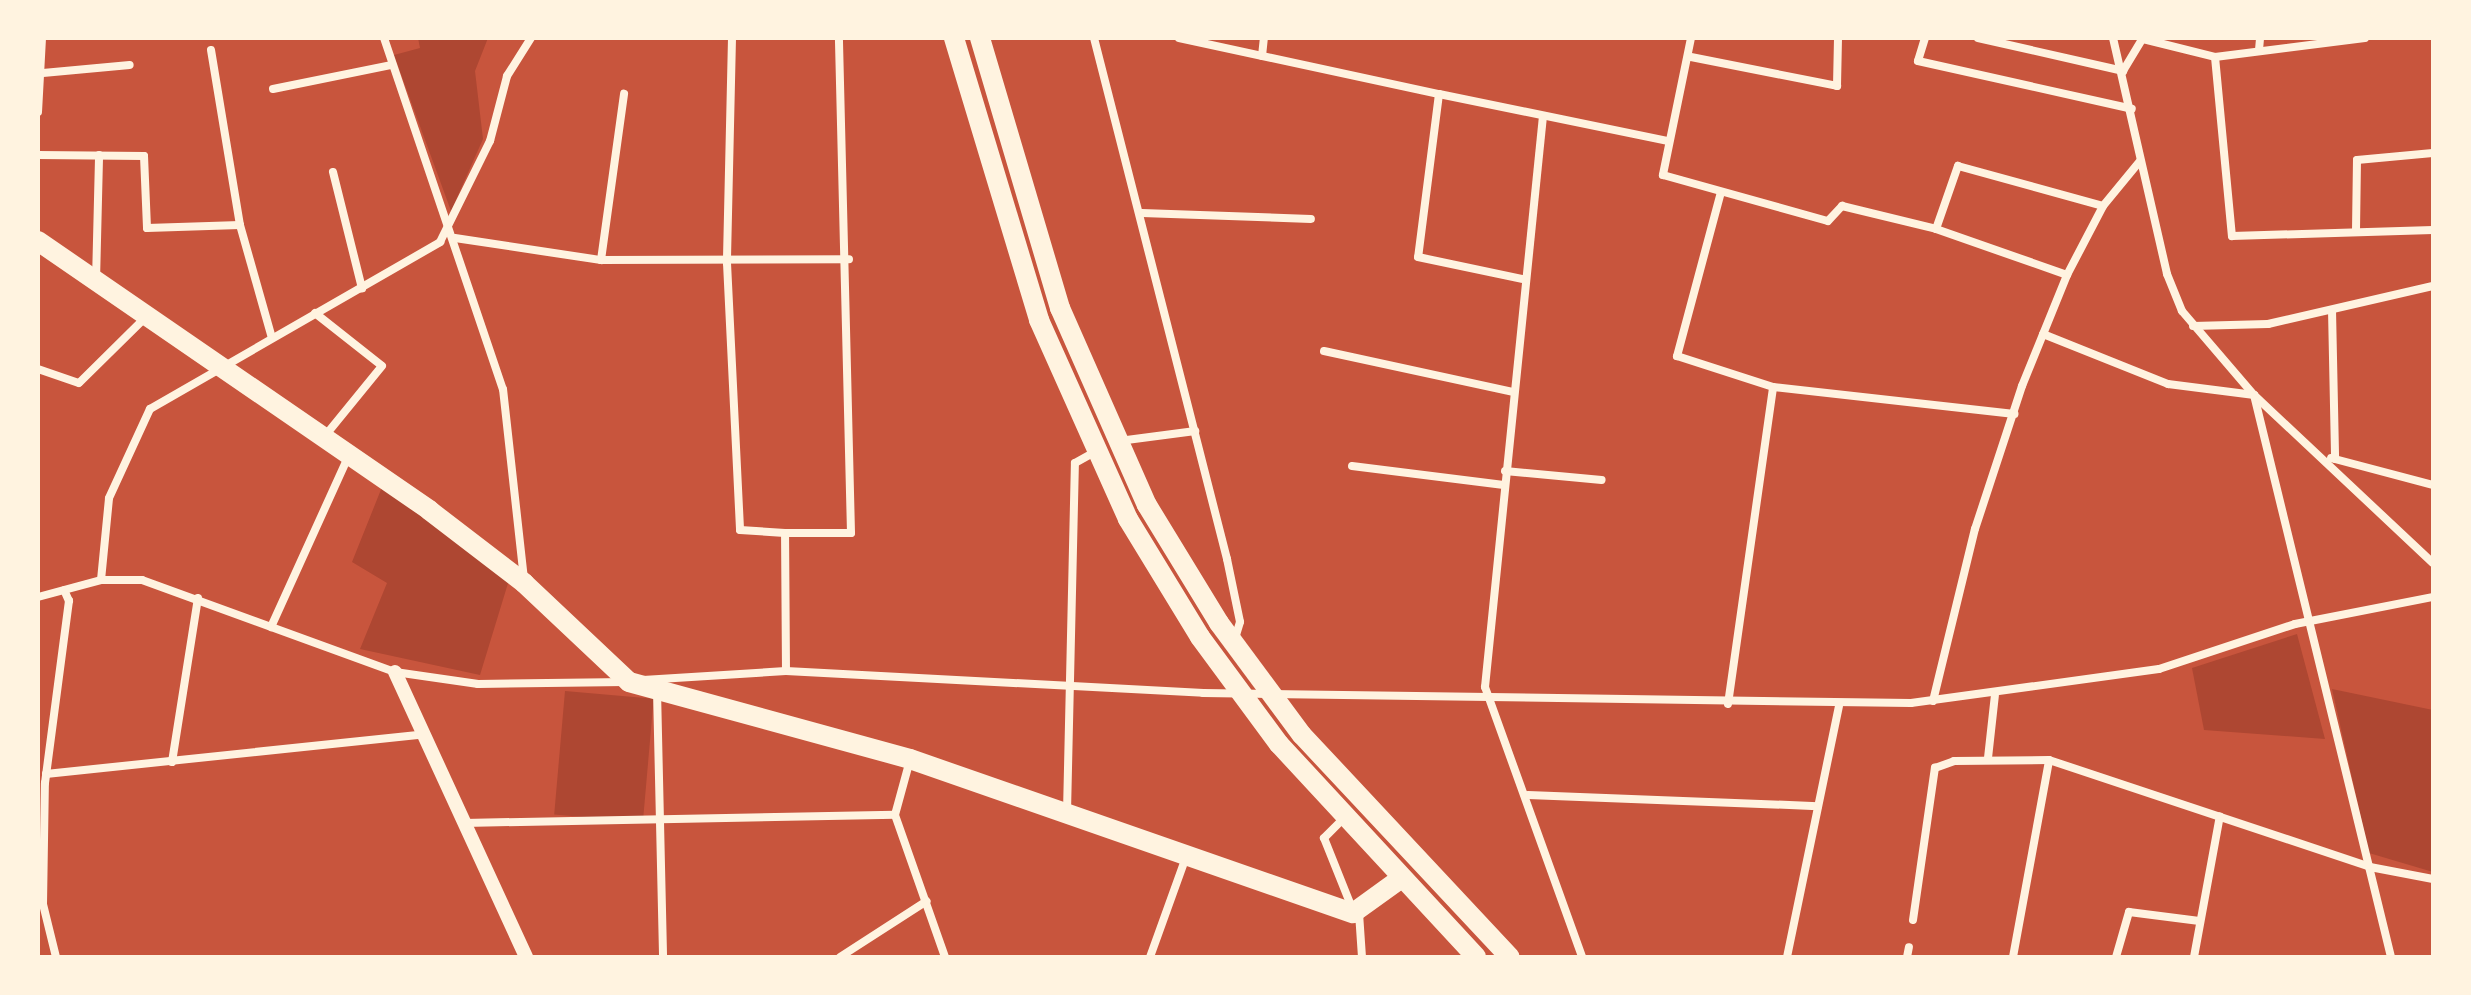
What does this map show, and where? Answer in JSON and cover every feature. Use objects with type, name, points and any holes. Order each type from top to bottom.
[{"type":"main road","points":[[954,38],[1030,293],[1093,453],[1170,591],[1239,693],[1343,819],[1476,957]]},
{"type":"main road","points":[[980,38],[1050,278],[1115,442],[1234,644],[1269,695],[1355,798],[1510,957]]},
{"type":"main road","points":[[38,241],[524,583],[629,682],[657,686],[910,759],[1186,857],[1356,913],[1399,880]]},
{"type":"street","points":[[38,112],[43,73],[42,38]]},
{"type":"street","points":[[384,38],[391,65],[451,224],[503,389],[524,583]]},
{"type":"street","points":[[101,580],[109,498],[150,409],[440,242],[490,141],[507,76],[531,38]]},
{"type":"street","points":[[732,38],[727,263],[740,530],[851,533],[849,259],[839,38]]},
{"type":"street","points":[[1094,38],[1142,213],[1240,622],[1234,644]]},
{"type":"street","points":[[1179,38],[1667,141]]},
{"type":"street","points":[[1262,56],[1264,38]]},
{"type":"street","points":[[1691,38],[1691,57],[1667,141],[1663,175],[1828,221],[1842,206],[1936,229],[2067,275]]},
{"type":"street","points":[[1691,57],[1837,86],[1838,38]]},
{"type":"street","points":[[1925,38],[1918,61],[2132,109]]},
{"type":"street","points":[[1978,38],[2123,71]]},
{"type":"street","points":[[2113,38],[2132,109],[2140,161],[2167,274],[2193,326],[2254,395],[2433,563]]},
{"type":"street","points":[[2259,50],[2260,38]]},
{"type":"street","points":[[2123,71],[2143,39],[2215,57],[2365,38]]},
{"type":"street","points":[[211,50],[240,225],[272,338]]},
{"type":"street","points":[[2215,57],[2232,236],[2433,230]]},
{"type":"street","points":[[43,73],[130,65]]},
{"type":"street","points":[[273,89],[391,65]]},
{"type":"street","points":[[601,260],[624,94]]},
{"type":"street","points":[[1439,94],[1418,257],[1522,279]]},
{"type":"street","points":[[1543,116],[1522,279],[1485,687],[1528,795],[1582,957]]},
{"type":"street","points":[[2356,231],[2357,160],[2433,153]]},
{"type":"street","points":[[38,155],[144,156],[147,228],[240,225]]},
{"type":"street","points":[[96,282],[99,155]]},
{"type":"street","points":[[1933,701],[1975,529],[2043,334],[2067,275],[2103,206],[2140,161]]},
{"type":"street","points":[[1936,229],[1958,166],[2103,206]]},
{"type":"street","points":[[333,172],[362,288]]},
{"type":"street","points":[[1721,192],[1677,356],[1773,387],[2014,414]]},
{"type":"street","points":[[1142,213],[1311,219]]},
{"type":"street","points":[[455,238],[601,260],[727,263],[849,259]]},
{"type":"street","points":[[2193,326],[2268,324],[2433,286]]},
{"type":"street","points":[[2332,310],[2335,459]]},
{"type":"street","points":[[315,313],[382,366],[322,440]]},
{"type":"street","points":[[38,369],[79,383],[145,318]]},
{"type":"street","points":[[2043,334],[2168,384],[2254,395]]},
{"type":"street","points":[[1324,351],[1513,392]]},
{"type":"street","points":[[1728,704],[1773,387]]},
{"type":"street","points":[[2254,395],[2305,623],[2391,957]]},
{"type":"street","points":[[1115,442],[1195,431]]},
{"type":"street","points":[[1067,813],[1075,463],[1093,453]]},
{"type":"street","points":[[2318,454],[2433,485]]},
{"type":"street","points":[[271,627],[348,457]]},
{"type":"street","points":[[1352,466],[1504,485]]},
{"type":"street","points":[[1505,471],[1602,480]]},
{"type":"street","points":[[785,533],[786,671]]},
{"type":"street","points":[[38,597],[101,580],[142,580],[395,672],[478,684],[629,682],[786,671],[1269,695],[1839,706],[1995,695],[2159,669],[2305,623],[2433,597]]},
{"type":"street","points":[[56,957],[43,904],[43,781],[69,601],[64,590]]},
{"type":"street","points":[[172,762],[198,598]]},
{"type":"street","points":[[395,672],[526,957]]},
{"type":"street","points":[[657,686],[663,957]]},
{"type":"street","points":[[1988,758],[1995,695]]},
{"type":"street","points":[[1787,957],[1839,706]]},
{"type":"street","points":[[43,781],[172,762],[425,734]]},
{"type":"street","points":[[1913,920],[1935,768],[1988,758],[2049,760],[2370,867],[2433,879]]},
{"type":"street","points":[[910,759],[895,815],[945,957]]},
{"type":"street","points":[[2013,957],[2049,760]]},
{"type":"street","points":[[1528,795],[1818,806]]},
{"type":"street","points":[[462,823],[895,815]]},
{"type":"street","points":[[2194,957],[2220,816]]},
{"type":"street","points":[[1343,819],[1324,838],[1356,913],[1362,957]]},
{"type":"street","points":[[1150,957],[1186,857]]},
{"type":"street","points":[[840,957],[927,901]]},
{"type":"street","points":[[2116,957],[2129,912],[2199,921]]},
{"type":"shaded area","points":[[418,38],[488,38],[475,71],[483,139],[451,211],[394,55],[420,48]]},
{"type":"shaded area","points":[[382,487],[509,580],[480,675],[360,649],[387,583],[352,562]]},
{"type":"shaded area","points":[[2297,634],[2325,739],[2204,730],[2192,668]]},
{"type":"shaded area","points":[[2332,689],[2433,710],[2433,872],[2369,853]]},
{"type":"shaded area","points":[[565,691],[654,699],[643,822],[554,815]]}]
